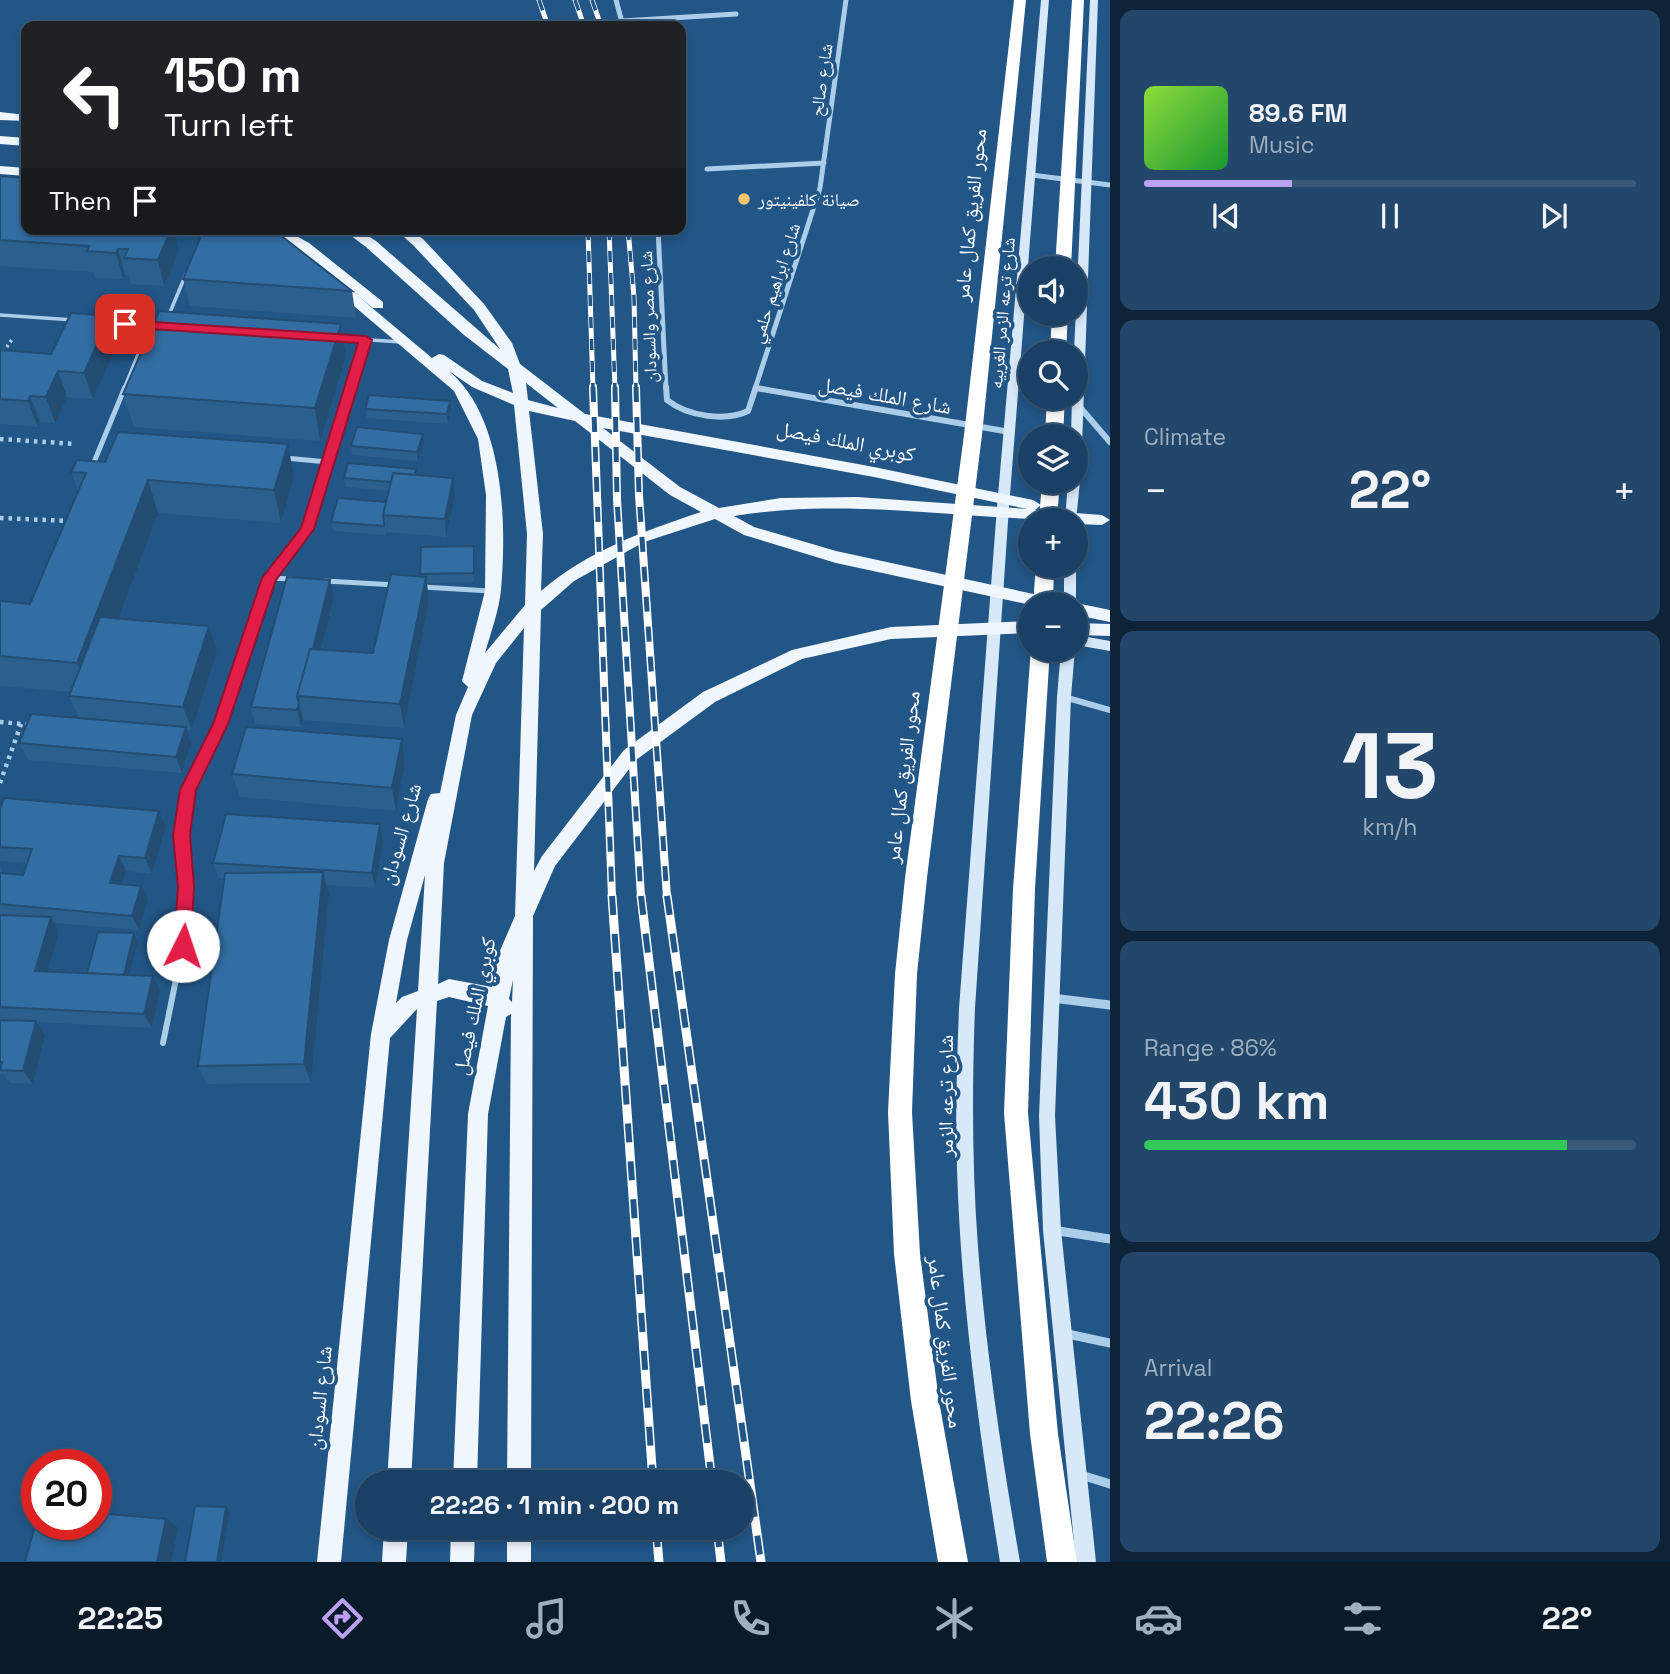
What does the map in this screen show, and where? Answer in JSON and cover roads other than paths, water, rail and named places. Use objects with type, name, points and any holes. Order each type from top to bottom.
[{"type":"highway","name":"محور الفريق كمال عامر","points":[[953,1562],[925,1401],[907,1254],[901,1098],[906,974],[973,435],[1020,0]]},
{"type":"highway","points":[[1064,256],[1078,0]]},
{"type":"highway","points":[[1039,662],[1023,902],[1016,1113],[1044,1434],[1062,1562]]},
{"type":"main road","name":"شارع ترعه الزمر الغربيه","points":[[995,629],[1045,0]]},
{"type":"main road","points":[[1080,340],[1094,0]]},
{"type":"main road","points":[[0,116],[21,117]]},
{"type":"main road","points":[[0,140],[21,142]]},
{"type":"main road","points":[[0,170],[21,172]]},
{"type":"main road","points":[[0,179],[21,181]]},
{"type":"main road","name":"شارع السودان","points":[[264,235],[301,256],[460,388],[485,439],[494,495],[493,591],[398,940],[381,1034],[329,1562]]},
{"type":"main road","name":"كوبري الملك فيصل","points":[[285,235],[348,279],[440,358],[477,384],[533,407],[608,424],[874,472],[1106,520]]},
{"type":"main road","points":[[357,235],[371,244],[470,332],[675,491],[749,531],[836,557],[1018,597]]},
{"type":"main road","points":[[409,235],[479,307],[505,342],[519,381],[535,534],[521,1022],[519,1470]]},
{"type":"main road","name":"كوبري الملك فيصل","points":[[400,1470],[435,863],[464,715],[489,660],[528,612],[568,577],[639,538],[708,515],[781,503],[858,502],[1106,520]]},
{"type":"main road","points":[[1088,611],[1110,616]]},
{"type":"main road","name":"كوبري الملك فيصل","points":[[465,1470],[478,1114],[508,953],[548,860],[630,755],[720,692],[798,654],[891,633],[1018,628]]},
{"type":"main road","points":[[995,629],[1018,632]]},
{"type":"main road","name":"شارع ترعه الزمر","points":[[995,629],[967,994],[964,1086],[971,1283],[989,1445],[1010,1562]]},
{"type":"main road","points":[[1088,629],[1110,630]]},
{"type":"main road","points":[[1088,642],[1110,646]]},
{"type":"main road","points":[[1067,662],[1063,698],[1047,1116],[1052,1230],[1086,1562]]},
{"type":"main road","points":[[381,1034],[408,1003],[449,988],[490,995],[521,1022]]},
{"type":"main road","points":[[394,1562],[395,1540]]},
{"type":"main road","points":[[462,1562],[463,1540]]},
{"type":"main road","points":[[519,1540],[519,1562]]},
{"type":"street","points":[[616,0],[621,21]]},
{"type":"street","name":"شارع صالح","points":[[824,163],[846,0]]},
{"type":"street","points":[[656,21],[736,14]]},
{"type":"street","points":[[707,169],[824,163]]},
{"type":"street","name":"شارع ابراهيم حلمي","points":[[748,411],[811,220],[824,163]]},
{"type":"street","points":[[1032,175],[1110,185]]},
{"type":"street","name":"شارع مصر والسودان","points":[[658,235],[667,400],[683,410],[729,417],[740,416],[748,411]]},
{"type":"street","name":"شارع الملك فيصل","points":[[755,388],[1010,432]]},
{"type":"street","points":[[1083,410],[1110,442]]},
{"type":"street","points":[[1063,698],[1110,710]]},
{"type":"street","points":[[1052,998],[1110,1005]]},
{"type":"street","points":[[1052,1230],[1110,1239]]},
{"type":"street","points":[[1062,1333],[1110,1343]]},
{"type":"street","points":[[1075,1473],[1110,1484]]},
{"type":"lane","points":[[100,322],[164,326],[190,266]]},
{"type":"lane","points":[[0,315],[87,321]]},
{"type":"lane","points":[[90,471],[150,325]]},
{"type":"lane","points":[[325,337],[405,343]]},
{"type":"lane","points":[[163,1044],[183,946],[186,886],[182,835],[188,790],[220,724],[270,578],[307,529],[366,340]]},
{"type":"lane","points":[[101,445],[114,446]]},
{"type":"lane","points":[[275,458],[328,461]]},
{"type":"lane","points":[[270,578],[296,580]]},
{"type":"lane","points":[[323,581],[402,586]]},
{"type":"lane","points":[[415,586],[493,591]]},
{"type":"railway","points":[[539,0],[546,21]]},
{"type":"railway","points":[[575,0],[582,21]]},
{"type":"railway","points":[[592,0],[599,21]]},
{"type":"railway","points":[[588,235],[593,389]]},
{"type":"railway","points":[[609,235],[615,389]]},
{"type":"railway","points":[[629,235],[634,297],[636,389]]},
{"type":"railway","points":[[593,387],[612,897]]},
{"type":"railway","points":[[615,387],[617,499],[641,897]]},
{"type":"railway","points":[[636,387],[639,495],[667,897]]},
{"type":"railway","points":[[612,896],[652,1470]]},
{"type":"railway","points":[[641,896],[711,1470]]},
{"type":"railway","points":[[667,896],[761,1562]]},
{"type":"railway","points":[[657,1540],[659,1562]]},
{"type":"railway","points":[[718,1540],[721,1562]]},
{"type":"place","name":"صيانة كلفينيتور","points":[[744,199]]}]
